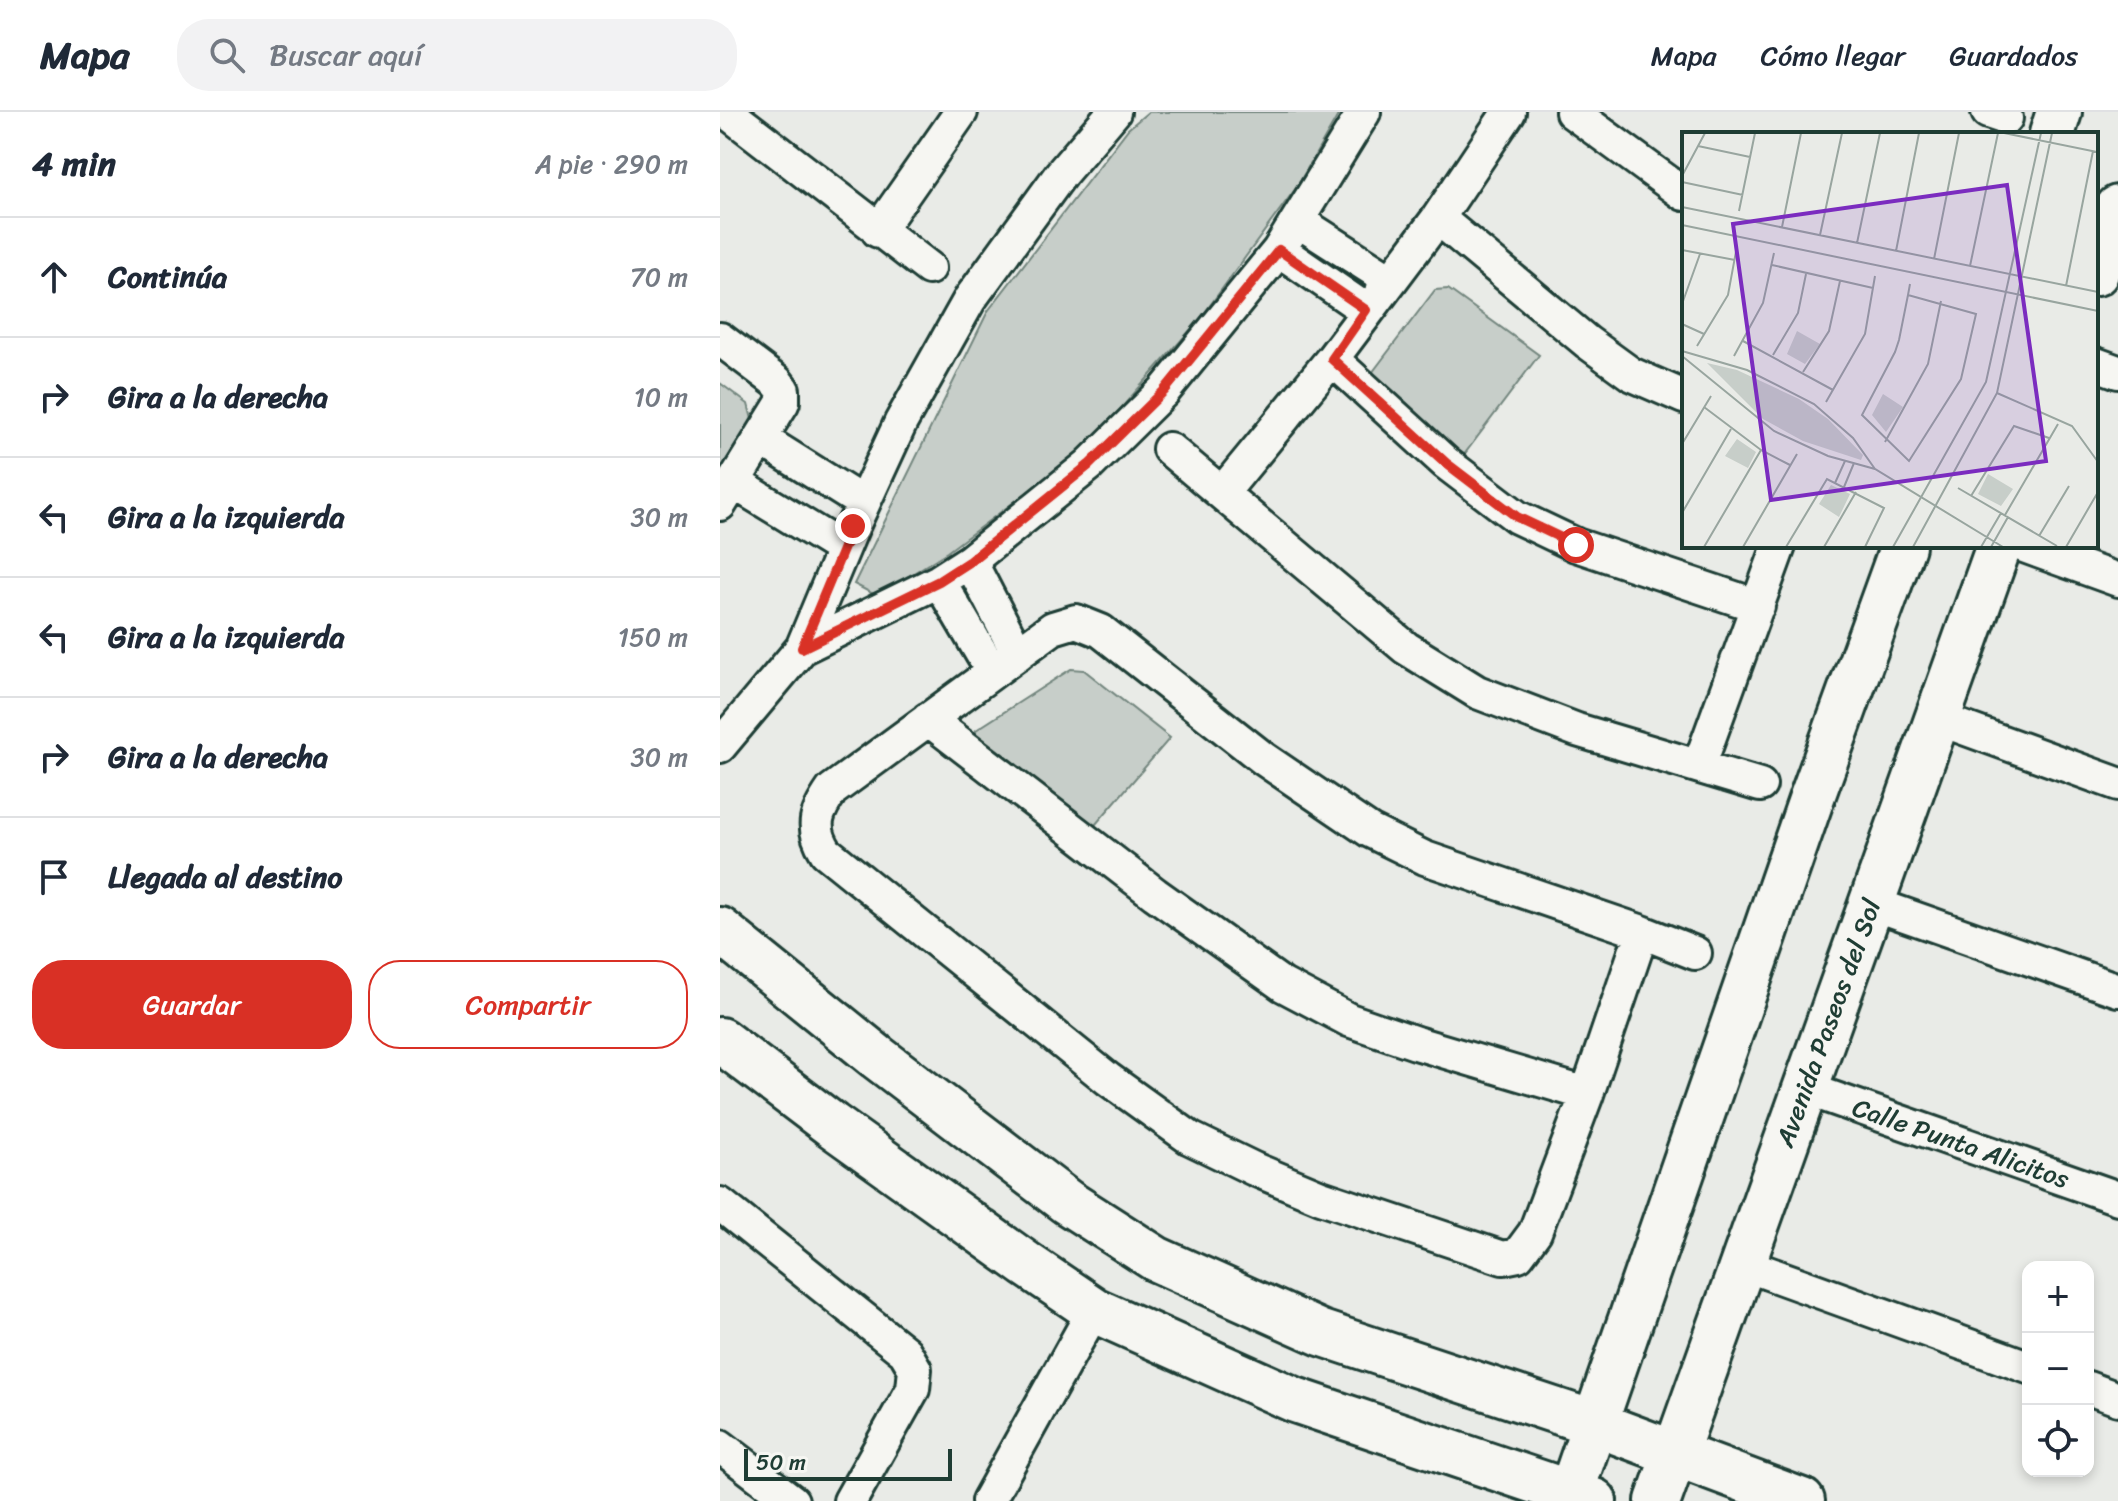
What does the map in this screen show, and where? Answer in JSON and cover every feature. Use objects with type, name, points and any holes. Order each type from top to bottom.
[{"type":"street","points":[[727,112],[929,268]]},
{"type":"street","points":[[878,231],[961,112]]},
{"type":"street","points":[[720,746],[802,648],[901,422],[970,299],[1061,174],[1114,112]]},
{"type":"street","points":[[802,648],[939,581],[970,561],[1089,465],[1164,391],[1279,250],[1364,112]]},
{"type":"street","points":[[1222,493],[1332,359],[1438,218],[1509,112]]},
{"type":"street","points":[[1572,112],[1682,193]]},
{"type":"street","points":[[2053,132],[2059,112]]},
{"type":"street","points":[[2098,267],[2118,208]]},
{"type":"street","points":[[1438,218],[1587,342],[1631,374],[1682,396]]},
{"type":"street","points":[[1298,221],[1390,280]]},
{"type":"street","points":[[1279,250],[1366,310]]},
{"type":"street","points":[[720,339],[777,382],[783,390],[783,402],[727,493],[843,549]]},
{"type":"street","points":[[1332,359],[1446,463],[1517,517],[1576,545],[1758,606]]},
{"type":"street","points":[[2098,365],[2118,372]]},
{"type":"street","points":[[761,439],[863,503]]},
{"type":"street","points":[[1169,449],[1406,648],[1477,692],[1577,730],[1760,785]]},
{"type":"street","points":[[1699,766],[1778,548]]},
{"type":"street","points":[[720,1040],[832,1125],[1094,1310],[1295,1400],[1578,1498],[1596,1424],[1782,882],[1902,548]]},
{"type":"street","name":"Avenida Paseos del Sol","points":[[1658,1501],[1998,548]]},
{"type":"street","points":[[2030,548],[2118,580]]},
{"type":"street","points":[[970,561],[1005,663]]},
{"type":"street","points":[[939,581],[1005,663]]},
{"type":"street","points":[[1642,932],[1587,1094],[1535,1232],[1518,1255],[1503,1258],[1321,1197],[1190,1138],[1108,1079],[826,852],[816,837],[816,822],[821,806],[832,790],[1053,628],[1076,621],[1089,625],[1264,759],[1370,831],[1425,858],[1642,932],[1695,953]]},
{"type":"street","points":[[1936,718],[2118,784]]},
{"type":"street","points":[[928,719],[1155,894],[1283,985],[1349,1020],[1587,1094]]},
{"type":"street","points":[[1871,903],[2118,990]]},
{"type":"street","points":[[720,930],[877,1057],[1054,1192],[1156,1259],[1321,1333],[1596,1424],[1802,1501]]},
{"type":"street","name":"Calle Punta Alicitos","points":[[1804,1088],[2118,1198]]},
{"type":"street","points":[[720,1204],[905,1352],[915,1369],[913,1389],[850,1501]]},
{"type":"street","points":[[1743,1264],[2022,1365]]},
{"type":"street","points":[[988,1501],[1094,1310]]},
{"type":"street","points":[[2094,1390],[2118,1399]]},
{"type":"street","points":[[720,1446],[792,1501]]},
{"type":"shaded area","points":[[1148,112],[1340,112],[1296,188],[1200,319],[1084,450],[947,552],[877,596],[854,584],[988,311],[1128,129]]},
{"type":"shaded area","points":[[1448,289],[1539,355],[1460,460],[1373,387],[1372,373],[1435,290]]},
{"type":"shaded area","points":[[720,383],[748,404],[752,419],[720,470]]},
{"type":"shaded area","points":[[1071,669],[1084,670],[1170,738],[1089,832],[975,740],[976,730]]},
{"type":"route","points":[[853,526],[802,648],[939,581],[970,561],[1089,465],[1164,391],[1279,250],[1366,310],[1332,359],[1446,463],[1517,517],[1576,545]]}]
